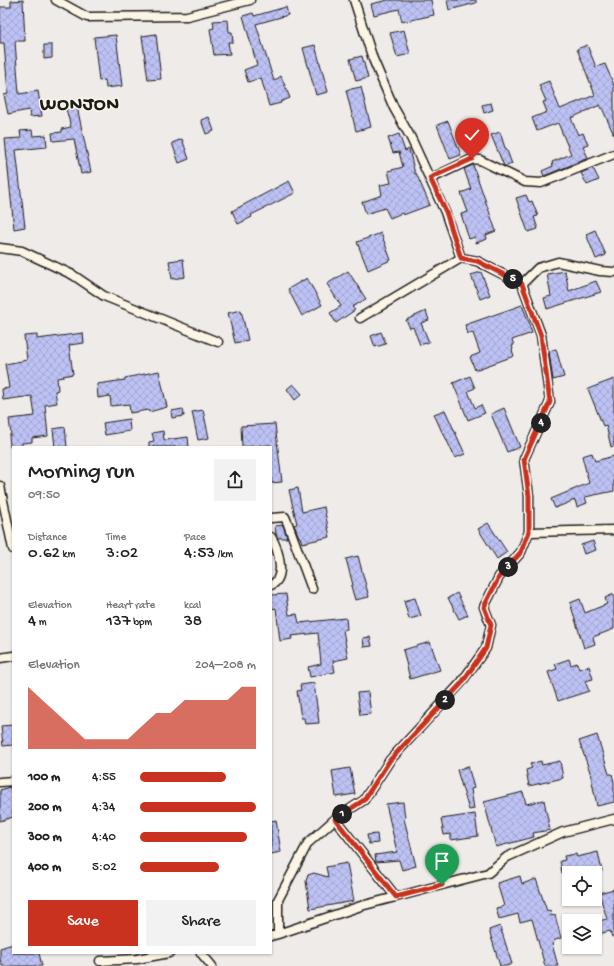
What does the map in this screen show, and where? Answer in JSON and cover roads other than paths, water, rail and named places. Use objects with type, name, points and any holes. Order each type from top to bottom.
[{"type":"street","points":[[56,0],[87,17],[187,16],[234,2],[250,0]]},
{"type":"street","points":[[354,0],[376,66],[398,118],[411,138],[446,212],[461,258]]},
{"type":"street","points":[[430,178],[472,159],[480,160],[525,182],[541,183],[614,154]]},
{"type":"street","points":[[0,248],[22,251],[73,275],[104,296],[218,342]]},
{"type":"street","points":[[360,318],[461,258],[477,261],[522,284],[541,336],[550,402],[524,459],[529,496],[529,532],[521,552],[499,577],[484,607],[491,625],[486,648],[461,684],[390,760],[364,800],[335,819],[308,843],[278,900],[274,935],[361,906],[488,874],[507,857],[563,832],[614,819]]},
{"type":"street","points":[[522,284],[538,268],[558,262],[600,271],[614,272]]},
{"type":"street","points":[[0,486],[11,529],[12,539]]},
{"type":"street","points":[[272,518],[285,517],[312,589]]},
{"type":"street","points":[[529,532],[614,530]]},
{"type":"street","points":[[272,540],[279,557],[281,573],[275,583],[272,584]]},
{"type":"street","points":[[0,658],[12,656]]},
{"type":"street","points":[[0,782],[12,781]]},
{"type":"street","points":[[335,819],[396,897]]},
{"type":"street","points":[[100,960],[137,959],[164,954]]},
{"type":"street","points":[[202,954],[212,966]]},
{"type":"district","name":"WONJON","points":[[80,105]]}]
